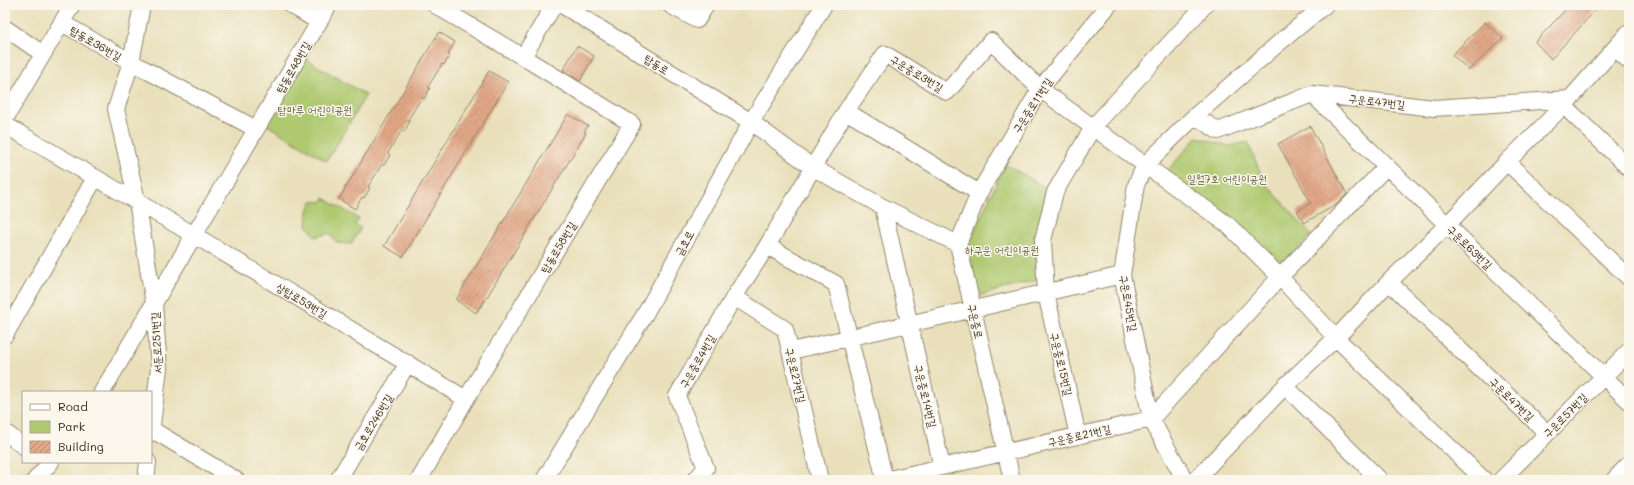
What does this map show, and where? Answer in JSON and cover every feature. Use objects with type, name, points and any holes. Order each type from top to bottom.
[{"type":"street","name":"탑동로36번길","points":[[5,119],[72,5]]},
{"type":"street","points":[[142,5],[131,62],[116,109],[137,202],[154,304]]},
{"type":"street","points":[[291,5],[320,22]]},
{"type":"street","name":"탑동로48번길","points":[[194,235],[329,5]]},
{"type":"street","name":"탑동로58번길","points":[[419,480],[466,399],[632,124],[435,5]]},
{"type":"street","points":[[523,57],[554,5]]},
{"type":"street","name":"탑동로","points":[[562,5],[751,122]]},
{"type":"street","points":[[670,5],[697,20],[706,5]]},
{"type":"street","name":"금호로","points":[[544,480],[644,314],[751,122],[824,5]]},
{"type":"street","name":"구운중로11번길","points":[[958,244],[980,193],[1040,88],[1109,5]]},
{"type":"street","points":[[1046,293],[1043,240],[1055,192],[1093,127],[1205,5]]},
{"type":"street","name":"구운로45번길","points":[[1185,480],[1152,418],[1122,275],[1136,185],[1145,165],[1195,116],[1317,7]]},
{"type":"street","name":"탑동로36번길","points":[[62,23],[131,62]]},
{"type":"street","points":[[5,28],[43,54]]},
{"type":"street","points":[[1195,480],[1285,386],[1336,338],[1389,282],[1567,102],[1629,32]]},
{"type":"street","name":"구운중로3번길","points":[[812,167],[846,111],[885,54],[947,92],[991,41],[1040,88]]},
{"type":"street","points":[[1615,48],[1629,61]]},
{"type":"street","points":[[131,62],[256,130]]},
{"type":"street","points":[[1040,88],[1228,224],[1280,277],[1336,338],[1484,480]]},
{"type":"street","name":"구운로47번길","points":[[1195,116],[1218,131],[1312,94],[1434,108],[1567,102]]},
{"type":"street","name":"구운로63번길","points":[[1312,94],[1629,401]]},
{"type":"street","points":[[1567,102],[1629,168]]},
{"type":"street","points":[[846,111],[980,193]]},
{"type":"street","points":[[751,122],[812,167],[883,207],[958,244]]},
{"type":"street","name":"상탑로53번길","points":[[5,125],[194,235],[466,399]]},
{"type":"street","points":[[1507,162],[1629,278]]},
{"type":"street","points":[[1152,418],[1280,277],[1387,166]]},
{"type":"street","name":"구운중로4번길","points":[[696,480],[706,468],[677,396],[734,297],[767,246],[812,167]]},
{"type":"street","points":[[5,335],[96,178]]},
{"type":"street","points":[[883,207],[909,324]]},
{"type":"street","name":"서둔로251번길","points":[[103,391],[194,235]]},
{"type":"street","name":"구운중로","points":[[958,244],[1012,480]]},
{"type":"street","points":[[767,246],[836,284],[885,480]]},
{"type":"street","points":[[791,352],[1122,275]]},
{"type":"street","name":"구운로47번길","points":[[1389,282],[1547,433]]},
{"type":"street","name":"구운중로15번길","points":[[1046,293],[1078,436]]},
{"type":"street","name":"구운로27번길","points":[[734,297],[785,329],[820,480]]},
{"type":"street","name":"서둔로251번길","points":[[152,421],[159,368],[154,304]]},
{"type":"street","name":"구운중로14번길","points":[[909,324],[942,467]]},
{"type":"street","name":"구운로57번길","points":[[1501,480],[1629,350]]},
{"type":"street","name":"금호로246번길","points":[[338,480],[408,363]]},
{"type":"street","points":[[1285,386],[1380,480]]},
{"type":"street","name":"구운중로21번길","points":[[885,480],[1152,418]]},
{"type":"street","points":[[152,430],[236,480]]},
{"type":"street","points":[[5,432],[22,445]]},
{"type":"street","points":[[35,480],[48,463]]},
{"type":"street","points":[[146,479],[148,463]]},
{"type":"street","points":[[1614,480],[1629,464]]},
{"type":"green space","name":"탑마루 어린이공원","points":[[304,58],[366,95],[327,161],[265,124]]},
{"type":"green space","name":"일월7호 어린이공원","points":[[1197,137],[1228,146],[1248,142],[1263,180],[1311,235],[1280,269],[1167,171]]},
{"type":"green space","name":"하구운 어린이공원","points":[[1005,164],[1050,190],[1034,239],[1038,280],[978,296],[968,245]]},
{"type":"green space","points":[[324,198],[359,219],[355,225],[361,228],[351,244],[337,243],[329,233],[316,237],[307,225],[308,211],[312,201],[322,202]]},
{"type":"building","points":[[1570,5],[1600,5],[1551,59],[1535,42]]},
{"type":"building","points":[[1485,22],[1503,38],[1469,70],[1452,55]]},
{"type":"building","points":[[439,32],[455,42],[448,54],[450,55],[444,65],[442,64],[428,87],[430,88],[424,99],[422,97],[408,120],[410,121],[404,132],[402,130],[388,153],[390,155],[384,165],[382,164],[368,187],[370,188],[364,198],[362,197],[355,209],[339,199]]},
{"type":"building","points":[[577,46],[594,56],[580,81],[563,70]]},
{"type":"building","points":[[489,71],[508,82],[403,257],[384,246]]},
{"type":"building","points":[[568,114],[588,126],[584,132],[586,133],[476,313],[456,300]]},
{"type":"building","points":[[1310,126],[1347,194],[1336,205],[1304,223],[1297,211],[1311,203],[1278,144]]}]
